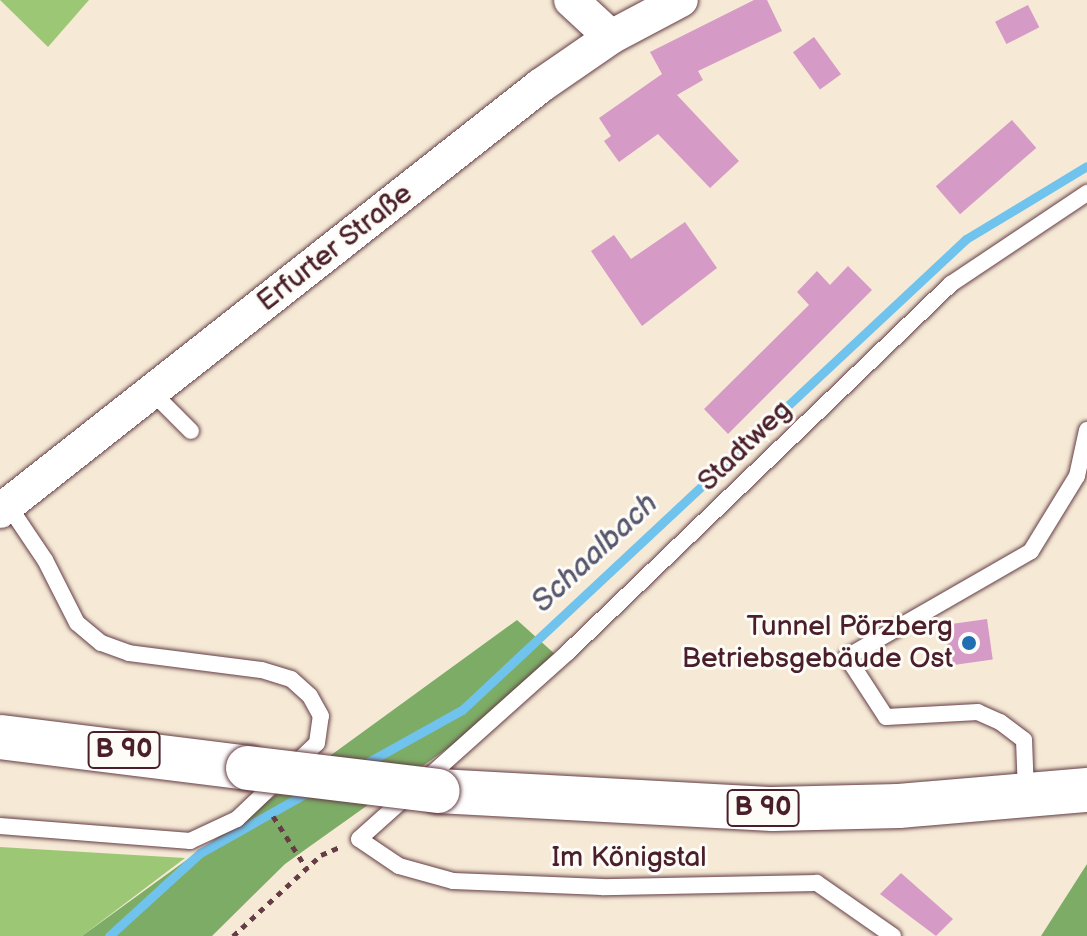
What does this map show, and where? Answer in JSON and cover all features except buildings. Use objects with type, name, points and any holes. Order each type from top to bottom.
[{"type":"main road","name":"B 90","points":[[0,737],[257,786],[438,791],[773,809],[1026,797],[1087,790]]},
{"type":"street","points":[[571,0],[611,37]]},
{"type":"street","name":"Erfurter Straße","points":[[4,508],[516,104],[611,37],[681,0]]},
{"type":"lane","name":"Stadtweg","points":[[359,839],[568,652],[951,284],[1087,193]]},
{"type":"lane","points":[[152,392],[191,431]]},
{"type":"lane","points":[[1026,797],[1024,740],[1000,722],[978,712],[886,717],[847,657],[1031,551],[1077,476],[1087,430]]},
{"type":"lane","points":[[0,826],[190,841],[237,819],[306,754],[317,743],[321,716],[310,696],[291,679],[261,670],[129,653],[101,643],[77,623],[45,560],[4,508]]},
{"type":"lane","name":"Im Königstal","points":[[359,839],[399,866],[453,881],[602,887],[817,883],[893,936]]},
{"type":"path","points":[[257,786],[307,869]]},
{"type":"path","points":[[233,936],[321,855],[359,839]]},
{"type":"green space","points":[[0,0],[89,0],[48,47]]},
{"type":"green space","points":[[517,620],[566,664],[285,864],[212,936],[82,936]]},
{"type":"green space","points":[[0,847],[185,858],[82,936],[0,936]]},
{"type":"green space","points":[[1087,864],[1087,936],[1041,936]]},
{"type":"waterway","name":"Schaalbach","points":[[363,765],[462,710],[966,239],[1087,166]]},
{"type":"waterway","name":"Schaalbach","points":[[109,936],[200,853],[310,791]]},
{"type":"place","name":"Tunnel Pörzberg Betriebsgebäude Ost","points":[[969,643]]}]
